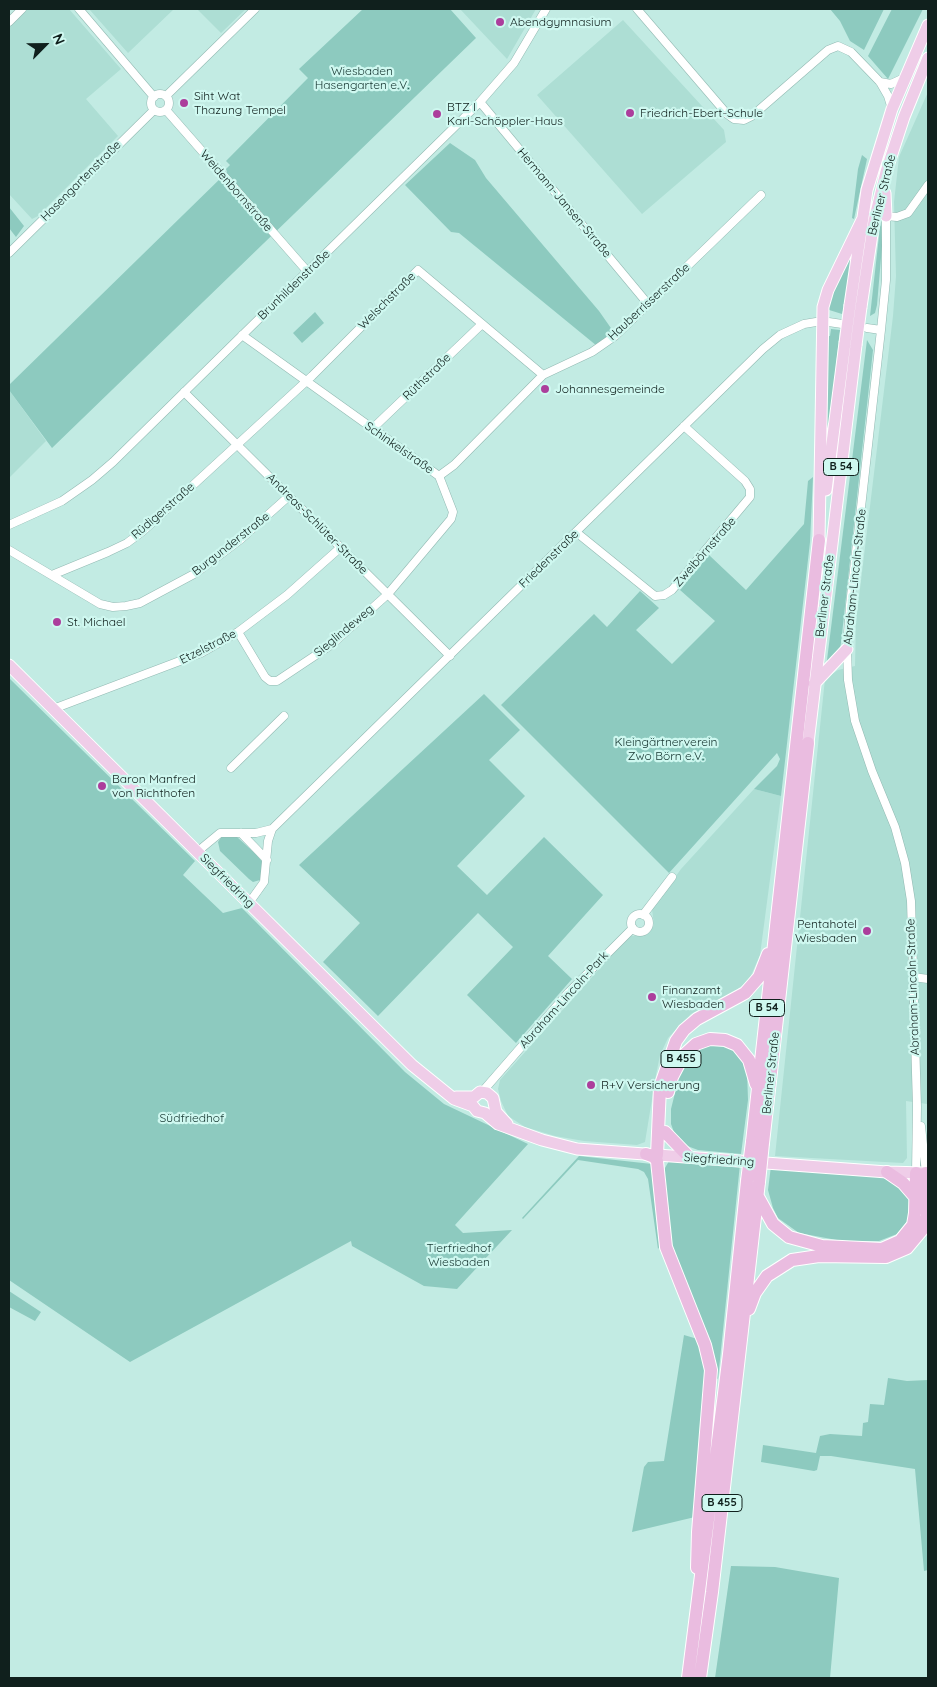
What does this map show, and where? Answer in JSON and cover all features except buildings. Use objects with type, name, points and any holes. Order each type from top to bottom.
[{"type":"highway","name":"Berliner Straße","points":[[776,925],[819,540]]},
{"type":"highway","name":"Berliner Straße","points":[[757,1143],[808,744]]},
{"type":"highway","name":"B 54","points":[[758,1091],[776,925]]},
{"type":"highway","points":[[651,1155],[660,1087],[676,1041],[684,1030],[697,1018],[736,998],[751,987],[765,964],[776,925]]},
{"type":"highway","name":"B 455","points":[[665,1132],[665,1107],[672,1077],[683,1056],[690,1048],[702,1041],[718,1038],[737,1045],[749,1060],[758,1091],[754,1186],[688,1678]]},
{"type":"highway","points":[[651,1155],[664,1149],[665,1132]]},
{"type":"highway","points":[[665,1132],[689,1158]]},
{"type":"highway","points":[[651,1155],[657,1161],[666,1247],[704,1340],[711,1370],[698,1532],[699,1602]]},
{"type":"highway","points":[[887,1172],[924,1196]]},
{"type":"highway","points":[[754,1186],[773,1224],[789,1237],[822,1246],[867,1250],[891,1246],[908,1233],[924,1196],[924,1173]]},
{"type":"highway","points":[[742,1328],[754,1186]]},
{"type":"highway","name":"B 455","points":[[700,1678],[712,1592],[742,1328],[754,1293],[761,1283],[782,1265],[802,1257],[886,1257],[907,1248],[918,1237],[925,1224],[924,1196]]},
{"type":"main road","name":"Berliner Straße","points":[[808,744],[855,306],[862,220],[868,190],[892,109],[928,25]]},
{"type":"main road","name":"Berliner Straße","points":[[855,306],[886,172],[904,118],[928,58]]},
{"type":"main road","points":[[886,172],[886,216]]},
{"type":"main road","points":[[819,540],[822,321],[828,290],[862,220]]},
{"type":"main road","name":"Berliner Straße","points":[[819,540],[850,344]]},
{"type":"main road","points":[[814,684],[847,649]]},
{"type":"main road","name":"Siegfriedring","points":[[9,665],[412,1065],[448,1095],[460,1102],[483,1102],[498,1124],[542,1140],[574,1148],[689,1158],[924,1173]]},
{"type":"street","points":[[9,22],[22,9]]},
{"type":"street","points":[[78,9],[154,97]]},
{"type":"street","points":[[166,96],[255,9]]},
{"type":"street","name":"Brunhildenstraße","points":[[9,525],[49,508],[88,484],[184,392],[480,102],[514,63],[546,9]]},
{"type":"street","points":[[637,9],[726,114],[734,119],[744,120],[752,116],[828,50],[838,46],[851,52],[880,82],[888,96],[892,109]]},
{"type":"street","points":[[880,82],[892,84],[904,78]]},
{"type":"street","points":[[158,94],[166,96],[169,103],[166,110],[161,112],[154,110],[151,105],[154,97],[158,94]]},
{"type":"street","name":"Hermann-Jansen-Straße","points":[[480,102],[648,304]]},
{"type":"street","name":"Hasengartenstraße","points":[[9,253],[154,110]]},
{"type":"street","name":"Weidenbornstraße","points":[[166,110],[307,271]]},
{"type":"street","points":[[886,216],[897,217],[908,213],[928,185]]},
{"type":"street","name":"Hauberrisserstraße","points":[[439,476],[454,465],[543,375],[601,347],[761,195]]},
{"type":"street","name":"Abraham-Lincoln-Straße","points":[[886,216],[886,280],[850,606],[847,649],[848,680],[857,727],[895,827],[905,863],[911,901],[917,1107],[924,1173]]},
{"type":"street","name":"Welschstraße","points":[[237,444],[305,381],[418,270],[543,375]]},
{"type":"street","name":"Friedenstraße","points":[[272,830],[684,426],[780,335],[804,324],[822,321],[842,324]]},
{"type":"street","name":"Rüthstraße","points":[[372,429],[482,324]]},
{"type":"street","points":[[867,328],[881,330]]},
{"type":"street","name":"Schinkelstraße","points":[[242,336],[439,476],[452,508],[453,516],[388,594]]},
{"type":"street","name":"Andreas-Schlüter-Straße","points":[[184,392],[450,656]]},
{"type":"street","name":"Zweibörnstraße","points":[[576,532],[655,596],[664,595],[672,590],[750,497],[750,489],[745,482],[684,426]]},
{"type":"street","name":"Rüdigerstraße","points":[[52,575],[127,543],[155,520],[237,444]]},
{"type":"street","name":"Burgunderstraße","points":[[9,550],[100,604],[113,607],[140,603],[196,573],[290,496]]},
{"type":"street","name":"Etzelstraße","points":[[53,709],[193,657],[238,632],[287,595],[341,547]]},
{"type":"street","name":"Sieglindeweg","points":[[238,632],[265,677],[273,682],[331,645],[388,594]]},
{"type":"street","points":[[231,768],[284,716]]},
{"type":"street","points":[[197,852],[220,833],[256,833],[272,830]]},
{"type":"street","points":[[249,903],[264,882],[268,841],[272,830]]},
{"type":"street","points":[[241,833],[267,860]]},
{"type":"street","name":"Abraham-Lincoln-Park","points":[[643,915],[672,877]]},
{"type":"street","name":"Abraham-Lincoln-Park","points":[[483,1102],[497,1074],[576,986],[633,928],[633,919],[637,915],[643,915],[649,920],[647,929],[640,932],[633,928]]},
{"type":"street","points":[[913,977],[928,978]]},
{"type":"street","name":"Abraham-Lincoln-Straße","points":[[917,1107],[926,1151],[924,1173]]},
{"type":"shaded area","points":[[26,9],[69,9],[121,69],[86,99],[118,136],[38,216],[32,219],[9,194],[9,27]]},
{"type":"shaded area","points":[[89,9],[174,9],[128,53]]},
{"type":"shaded area","points":[[197,9],[246,9],[221,33]]},
{"type":"shaded area","name":"Abendgymnasium","points":[[460,9],[536,9],[507,59]]},
{"type":"shaded area","name":"Friedrich-Ebert-Schule","points":[[623,20],[724,130],[726,142],[642,214],[537,95]]},
{"type":"shaded area","points":[[928,92],[928,1109],[927,1104],[906,1101],[907,1158],[903,1163],[775,1156],[825,679],[838,670],[855,666],[856,622],[893,316],[896,276],[894,202],[899,157]]},
{"type":"shaded area","points":[[9,390],[46,441],[9,478]]},
{"type":"shaded area","points":[[754,789],[781,796],[760,955],[749,980],[733,993],[691,1014],[668,1038],[660,1055],[645,1142],[637,1145],[584,1141],[555,1136],[525,1127],[508,1116],[498,1089],[500,1080],[626,939],[631,936],[642,936],[650,932],[654,925],[652,909],[681,869]]},
{"type":"green space","name":"Wiesbaden Hasengarten e.V.","points":[[363,9],[450,9],[476,38],[52,448],[9,390],[9,385],[227,172],[226,169],[230,165],[226,161],[308,78],[299,69]]},
{"type":"green space","points":[[830,9],[884,9],[864,50],[850,41],[840,21]]},
{"type":"green space","points":[[892,9],[923,9],[888,79],[868,56]]},
{"type":"green space","points":[[450,143],[475,160],[486,178],[599,311],[613,331],[597,346],[459,233],[451,232],[405,185]]},
{"type":"green space","points":[[862,155],[867,159],[854,219],[852,218],[858,169]]},
{"type":"green space","points":[[9,207],[24,226],[16,237],[9,228]]},
{"type":"green space","points":[[881,218],[882,246],[877,305],[875,313],[870,316]]},
{"type":"green space","points":[[854,240],[845,303],[842,314],[826,309]]},
{"type":"green space","points":[[315,312],[324,323],[302,343],[293,333]]},
{"type":"green space","points":[[831,329],[840,330],[824,473],[824,336],[830,336]]},
{"type":"green space","points":[[867,340],[873,350],[841,643],[840,649],[826,668]]},
{"type":"green space","name":"Kleingärtnerverein Zwo Börn e.V.","points":[[813,477],[810,542],[781,796],[754,789],[777,766],[780,759],[777,753],[669,873],[501,705],[594,614],[607,627],[640,591],[659,608],[636,630],[672,664],[715,621],[680,590],[709,555],[746,590],[804,524],[808,481]]},
{"type":"green space","name":"Südfriedhof","points":[[9,678],[195,861],[183,875],[223,913],[242,908],[405,1072],[444,1104],[528,1144],[455,1225],[463,1233],[512,1230],[457,1289],[424,1286],[352,1246],[351,1241],[130,1362],[9,1280]]},
{"type":"green space","points":[[484,694],[520,730],[489,760],[525,796],[457,866],[487,895],[544,837],[603,895],[548,956],[572,979],[516,1043],[467,995],[513,947],[478,913],[378,1016],[323,962],[360,923],[299,865]]},
{"type":"green space","points":[[222,836],[237,837],[257,855],[263,863],[260,880],[253,882],[220,851],[218,842]]},
{"type":"green space","points":[[709,1043],[733,1048],[744,1061],[747,1071],[748,1100],[741,1154],[698,1150],[682,1144],[675,1135],[671,1124],[671,1109],[680,1073],[689,1056]]},
{"type":"green space","points":[[579,1156],[652,1164],[660,1246],[658,1249],[648,1179],[644,1172],[638,1169],[578,1160],[522,1218]]},
{"type":"green space","points":[[669,1161],[740,1164],[718,1379],[714,1377],[670,1246],[663,1191],[665,1168]]},
{"type":"green space","points":[[771,1166],[883,1177],[893,1181],[906,1192],[910,1202],[909,1219],[897,1234],[879,1241],[842,1241],[799,1233],[778,1218],[773,1208],[768,1190]]},
{"type":"green space","points":[[9,1291],[41,1312],[35,1321],[9,1307]]},
{"type":"green space","points":[[684,1335],[701,1340],[709,1376],[695,1517],[632,1532],[644,1467],[648,1462],[664,1461]]},
{"type":"green space","points":[[888,1378],[907,1381],[928,1380],[928,1570],[924,1571],[915,1469],[831,1456],[820,1456],[817,1470],[814,1471],[761,1462],[763,1445],[816,1453],[820,1436],[830,1434],[862,1436],[863,1423],[868,1422],[870,1404],[884,1405]]},
{"type":"green space","points":[[731,1566],[775,1567],[839,1578],[830,1678],[715,1678]]},
{"type":"place","name":"Abendgymnasium","points":[[500,22]]},
{"type":"place","name":"Siht Wat Thazung Tempel","points":[[184,103]]},
{"type":"place","name":"Friedrich-Ebert-Schule","points":[[630,113]]},
{"type":"place","name":"BTZ I Karl-Schöppler-Haus","points":[[437,114]]},
{"type":"place","name":"Johannesgemeinde","points":[[545,389]]},
{"type":"place","name":"St. Michael","points":[[57,622]]},
{"type":"place","name":"Baron Manfred von Richthofen","points":[[102,786]]},
{"type":"place","name":"Pentahotel Wiesbaden","points":[[867,931]]},
{"type":"place","name":"Finanzamt Wiesbaden","points":[[652,997]]},
{"type":"place","name":"R+V Versicherung","points":[[591,1085]]},
{"type":"park label","name":"Tierfriedhof Wiesbaden","points":[[459,1255]]}]
